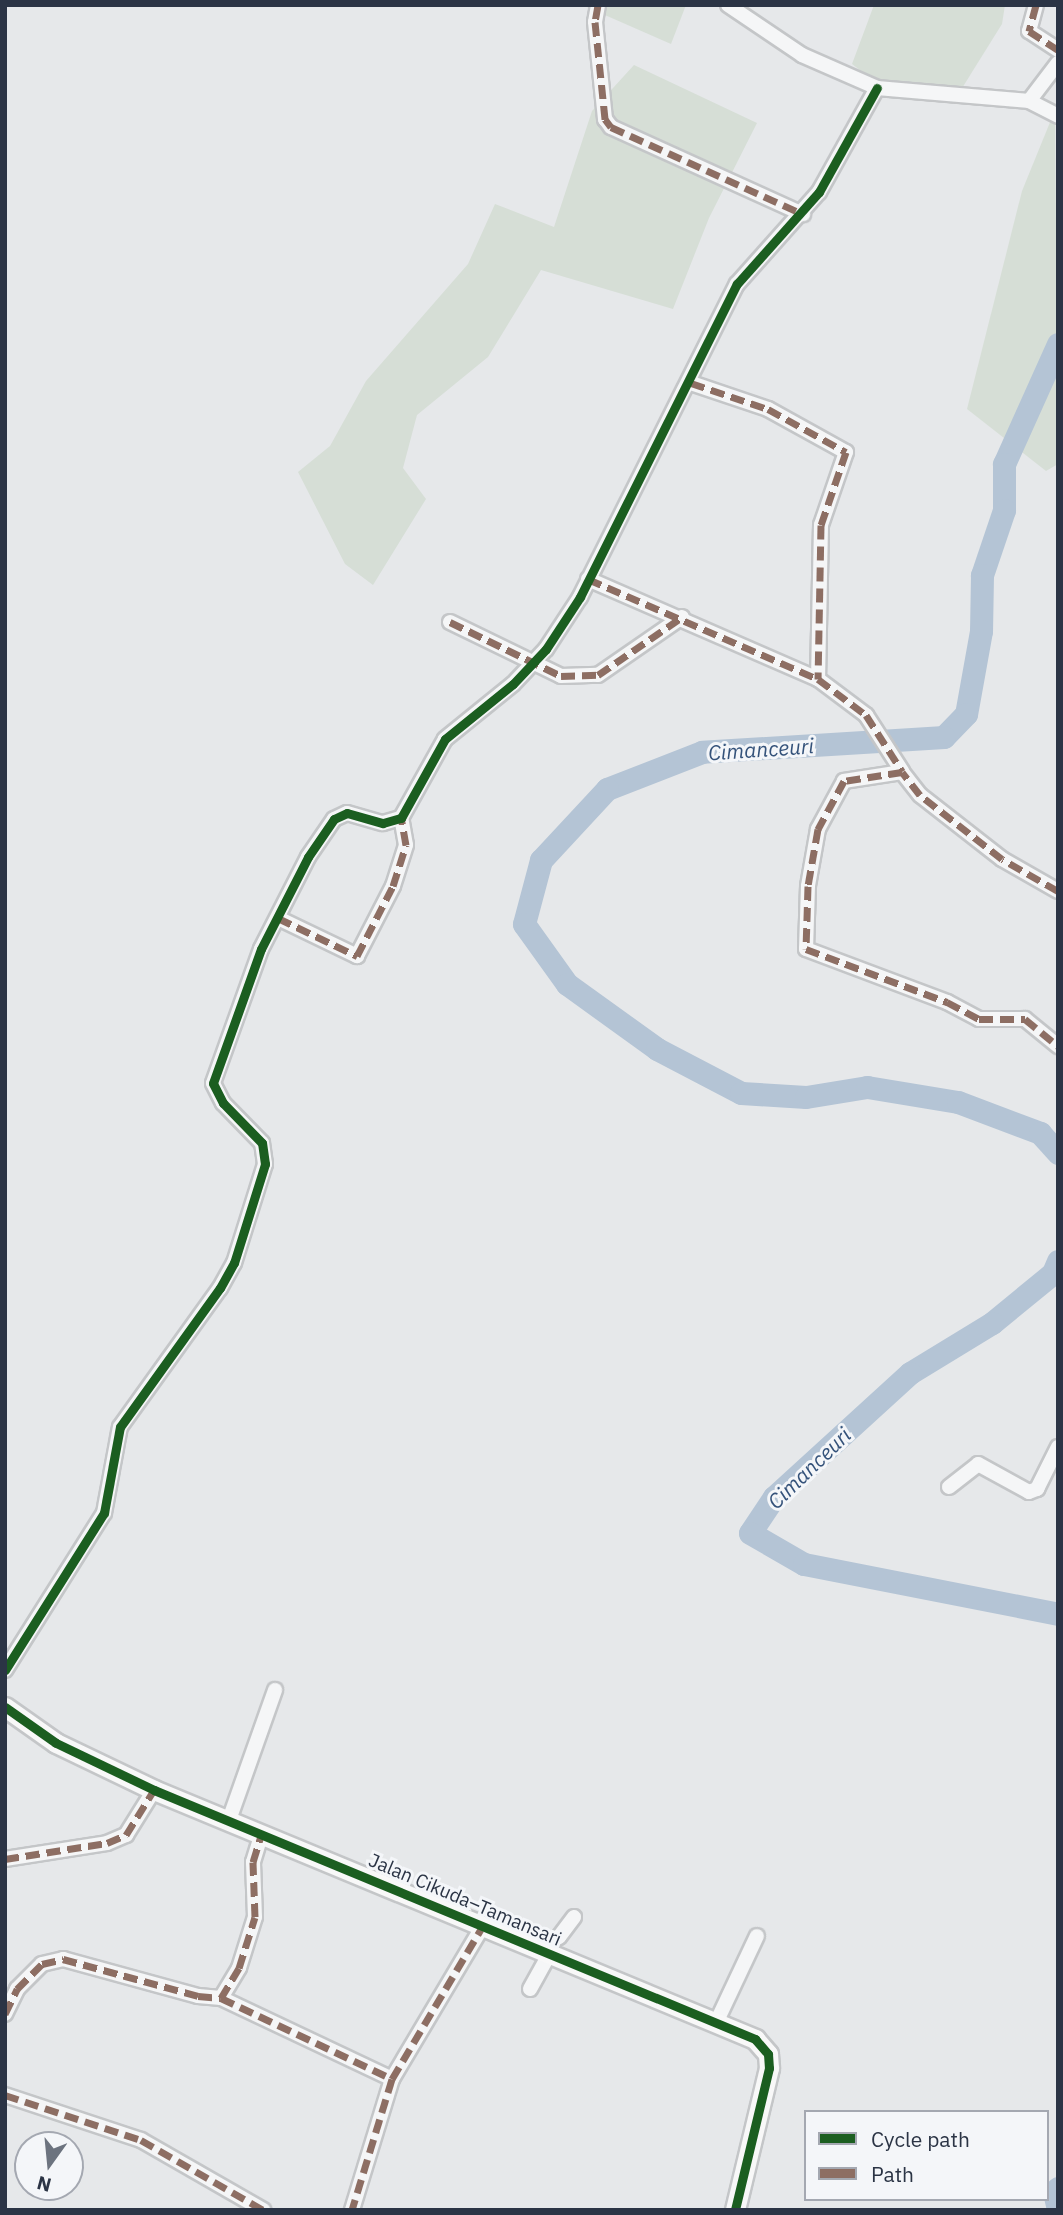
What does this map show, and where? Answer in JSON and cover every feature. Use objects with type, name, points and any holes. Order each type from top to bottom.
[{"type":"street","points":[[598,5],[595,22],[606,119],[611,127],[803,214]]},
{"type":"street","points":[[728,5],[802,55],[877,88],[1029,101],[1058,116]]},
{"type":"street","points":[[1036,5],[1029,31],[1058,50]]},
{"type":"street","points":[[1029,101],[1058,64]]},
{"type":"street","points":[[278,918],[356,956],[393,887],[406,845],[401,818],[445,738],[536,661],[589,579],[691,383],[715,324],[737,284],[803,214],[877,88]]},
{"type":"street","points":[[691,383],[768,409],[846,452],[821,525],[818,679]]},
{"type":"street","points":[[589,579],[682,617],[818,679],[866,715],[902,771]]},
{"type":"street","points":[[450,622],[536,661],[561,676],[598,675],[682,617]]},
{"type":"street","points":[[1058,891],[1002,859],[920,795],[902,772],[844,781],[818,829],[808,886],[806,949],[947,1002],[979,1019],[1025,1019],[1058,1046]]},
{"type":"street","points":[[5,1670],[104,1513],[120,1427],[220,1289],[233,1263],[265,1164],[262,1143],[223,1103],[213,1083],[261,949],[307,856],[334,819],[347,813],[383,823],[401,818]]},
{"type":"street","points":[[949,1487],[978,1464],[1029,1492],[1037,1489],[1058,1447]]},
{"type":"street","points":[[229,1820],[275,1690]]},
{"type":"street","name":"Jalan Cikuda–Tamansari","points":[[5,1707],[56,1743],[154,1790],[262,1833],[481,1929],[755,2039],[768,2054],[769,2068],[735,2210]]},
{"type":"street","points":[[5,1859],[107,1843],[126,1835],[154,1790]]},
{"type":"street","points":[[221,1998],[239,1968],[255,1917],[253,1862],[262,1833]]},
{"type":"street","points":[[530,1989],[542,1952],[559,1937],[574,1917]]},
{"type":"street","points":[[352,2210],[392,2079],[481,1929]]},
{"type":"street","points":[[716,2023],[757,1936]]},
{"type":"street","points":[[5,2014],[17,1989],[42,1964],[63,1959],[198,1996],[221,1998],[392,2079]]},
{"type":"street","points":[[5,2095],[141,2140],[263,2210]]},
{"type":"shaded area","points":[[582,5],[686,5],[671,44]]},
{"type":"shaded area","points":[[874,5],[1005,5],[1002,24],[959,93],[883,88],[852,64]]},
{"type":"shaded area","points":[[634,65],[757,123],[709,218],[673,309],[541,270],[488,357],[417,415],[403,468],[426,499],[373,585],[345,564],[298,472],[330,446],[366,381],[468,264],[495,204],[554,227],[592,111]]},
{"type":"shaded area","points":[[1055,110],[1058,464],[1046,471],[967,409],[1022,191]]},
{"type":"waterway","name":"Cimanceuri","points":[[1058,344],[1004,464],[1004,510],[982,575],[981,631],[966,714],[944,737],[702,752],[607,789],[541,860],[524,924],[567,984],[657,1049],[741,1093],[806,1097],[867,1087],[958,1102],[1040,1133],[1058,1153]]},
{"type":"waterway","name":"Cimanceuri","points":[[1058,1261],[1053,1273],[992,1323],[910,1373],[774,1497],[750,1533],[804,1564],[1058,1614]]},
{"type":"waterway","name":"Cimanceuri","points":[[1058,2188],[1054,2192],[1058,2210]]},
{"type":"marked path","points":[[598,5],[595,22],[605,119],[611,127],[803,214]]},
{"type":"marked path","points":[[1036,5],[1029,31],[1058,50]]},
{"type":"marked path","points":[[691,383],[768,409],[846,452],[821,525],[818,679]]},
{"type":"marked path","points":[[588,579],[818,679],[866,715],[902,771]]},
{"type":"marked path","points":[[450,622],[561,676],[598,675],[682,617]]},
{"type":"marked path","points":[[1058,891],[1002,859],[920,795],[902,772],[844,781],[818,829],[808,886],[806,949],[947,1002],[979,1019],[1025,1019],[1058,1046]]},
{"type":"marked path","points":[[278,918],[357,956],[393,886],[406,845],[401,818]]},
{"type":"marked path","points":[[5,1859],[107,1843],[126,1835],[154,1790]]},
{"type":"marked path","points":[[5,2014],[17,1989],[42,1964],[63,1959],[198,1996],[221,1998],[239,1968],[255,1917],[253,1862],[262,1833]]},
{"type":"marked path","points":[[392,2079],[481,1929]]},
{"type":"marked path","points":[[221,1998],[392,2079],[352,2210]]},
{"type":"marked path","points":[[5,2095],[141,2140],[263,2210]]},
{"type":"cycle path","points":[[5,1670],[104,1513],[120,1427],[220,1288],[234,1263],[265,1164],[262,1143],[223,1103],[213,1083],[261,949],[308,857],[334,819],[347,813],[383,823],[401,818],[445,739],[513,684],[546,649],[580,597],[737,284],[819,192],[877,88]]},
{"type":"cycle path","points":[[5,1707],[56,1743],[154,1790],[755,2039],[768,2054],[769,2068],[735,2210]]}]
